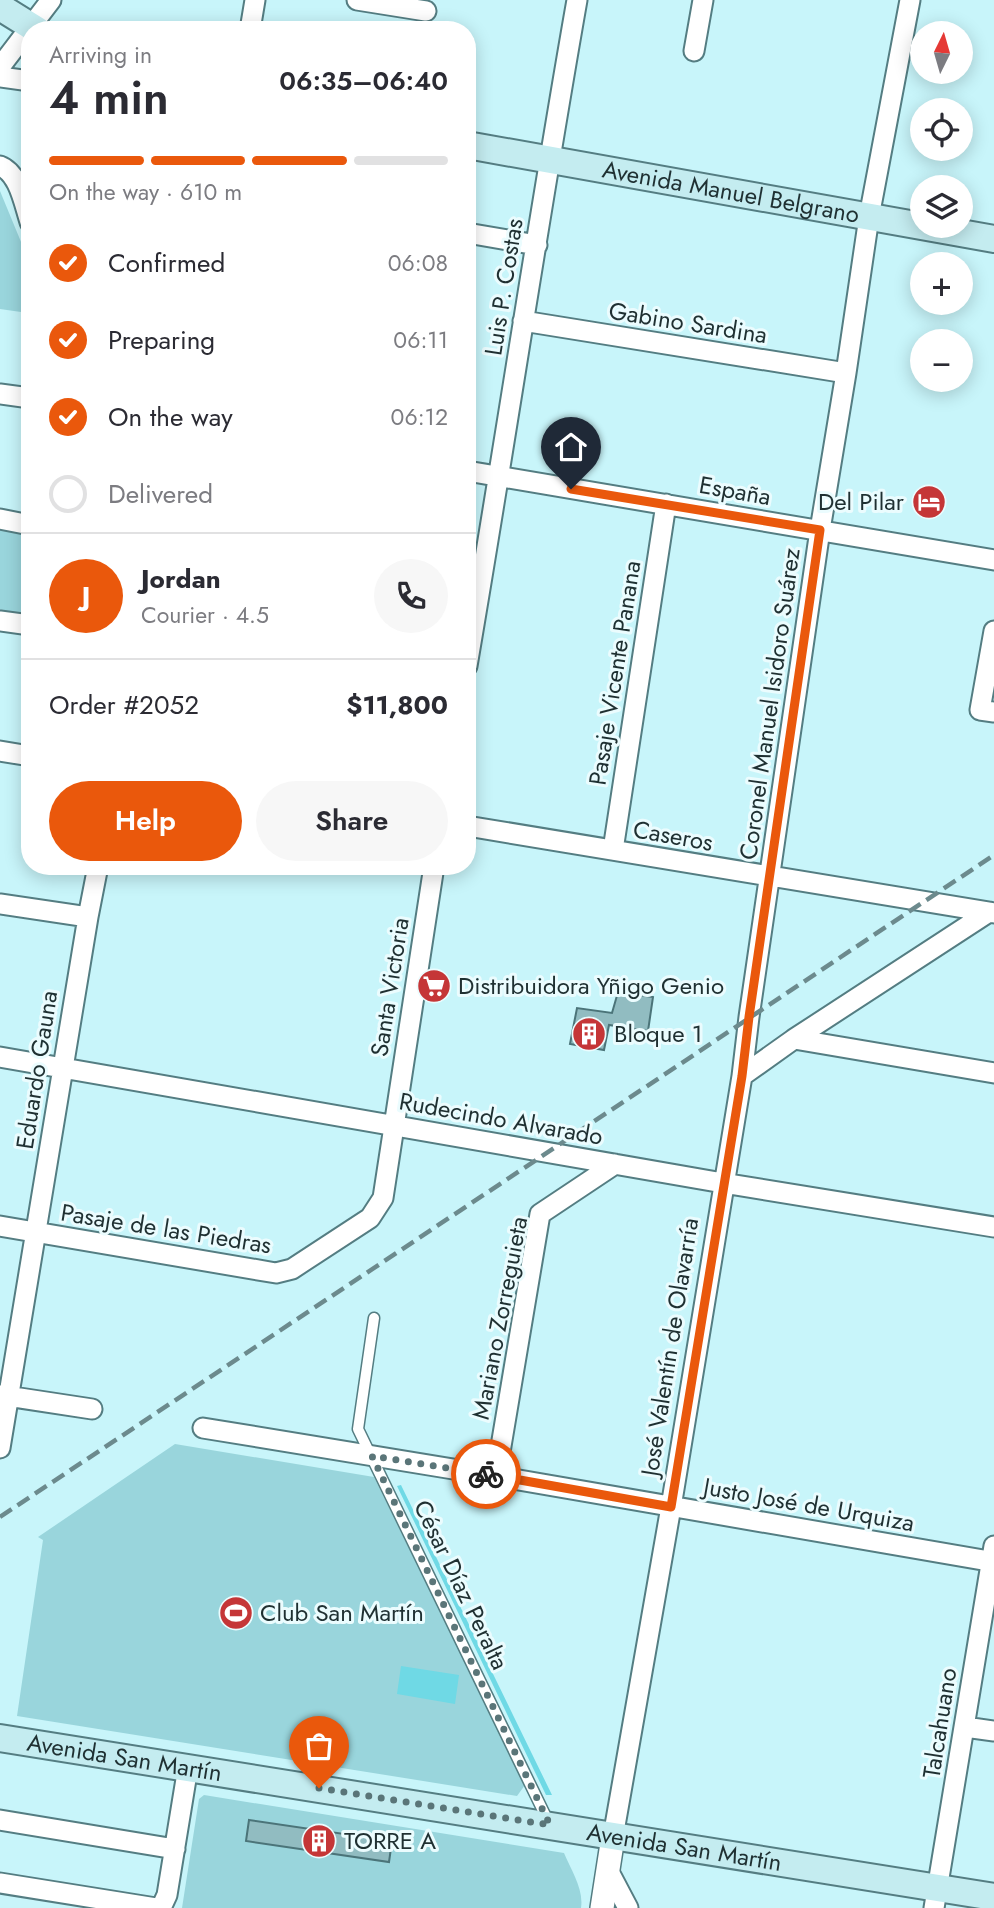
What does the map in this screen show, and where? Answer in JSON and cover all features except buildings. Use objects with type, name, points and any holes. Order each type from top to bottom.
[{"type":"main road","points":[[0,7],[23,21]]},
{"type":"main road","name":"Avenida Manuel Belgrano","points":[[476,147],[994,239]]},
{"type":"main road","name":"Avenida San Martín","points":[[0,1738],[550,1825],[936,1898],[994,1897]]},
{"type":"street","points":[[38,21],[51,0]]},
{"type":"street","points":[[252,21],[255,0]]},
{"type":"street","points":[[357,0],[426,14]]},
{"type":"street","name":"Luis P. Costas","points":[[476,613],[537,245],[548,160],[577,0]]},
{"type":"street","points":[[694,51],[703,0]]},
{"type":"street","name":"Coronel Manuel Isidoro Suárez","points":[[769,877],[869,217],[910,0]]},
{"type":"street","points":[[0,67],[21,43]]},
{"type":"street","points":[[0,77],[21,80]]},
{"type":"street","points":[[0,166],[8,168],[21,194]]},
{"type":"street","points":[[476,235],[537,245]]},
{"type":"street","name":"Gabino Sardina","points":[[523,321],[846,373]]},
{"type":"street","points":[[0,394],[21,397]]},
{"type":"street","name":"España","points":[[476,473],[994,560]]},
{"type":"street","name":"Pasaje Vicente Panana","points":[[613,850],[666,504]]},
{"type":"street","points":[[0,519],[21,523]]},
{"type":"street","points":[[0,621],[21,624]]},
{"type":"street","points":[[994,631],[980,710],[994,712]]},
{"type":"street","points":[[0,751],[21,754]]},
{"type":"street","name":"Caseros","points":[[476,827],[991,913]]},
{"type":"street","name":"Eduardo Gauna","points":[[0,1448],[5,1396],[36,1232],[96,875]]},
{"type":"street","name":"Santa Victoria","points":[[383,1198],[433,875]]},
{"type":"street","name":"José Valentín de Olavarría","points":[[602,1908],[742,1076],[769,877]]},
{"type":"street","points":[[0,904],[88,916]]},
{"type":"street","points":[[742,1076],[794,1039],[991,913]]},
{"type":"street","points":[[794,1039],[994,1073]]},
{"type":"street","name":"Rudecindo Alvarado","points":[[0,1056],[723,1183],[994,1227]]},
{"type":"street","name":"Mariano Zorreguieta","points":[[496,1476],[540,1214],[615,1164]]},
{"type":"street","name":"Pasaje de las Piedras","points":[[0,1226],[276,1273],[292,1269],[370,1218],[383,1198]]},
{"type":"street","points":[[5,1396],[92,1409]]},
{"type":"street","name":"Justo José de Urquiza","points":[[202,1428],[671,1507],[993,1556]]},
{"type":"street","name":"Talcahuano","points":[[936,1898],[993,1556]]},
{"type":"street","points":[[965,1727],[994,1731]]},
{"type":"street","points":[[0,1883],[159,1908],[167,1895],[188,1767]]},
{"type":"street","points":[[0,1820],[175,1849]]},
{"type":"street","points":[[608,1870],[628,1908]]},
{"type":"lane","name":"César Díaz Peralta","points":[[374,1318],[358,1429],[550,1825]]},
{"type":"shaded area","points":[[0,191],[21,242],[21,312],[0,309]]},
{"type":"shaded area","points":[[0,528],[21,532],[21,616],[0,612]]},
{"type":"shaded area","name":"Club San Martín","points":[[175,1444],[374,1477],[525,1785],[517,1796],[17,1716],[43,1540],[38,1537]]},
{"type":"shaded area","points":[[401,1485],[552,1795],[546,1795],[397,1486]]},
{"type":"shaded area","points":[[401,1666],[459,1675],[455,1704],[397,1694]]},
{"type":"shaded area","points":[[204,1795],[564,1853],[579,1887],[581,1908],[182,1908],[199,1799]]},
{"type":"railway","points":[[0,1517],[994,855]]},
{"type":"way so far","points":[[319,1788],[550,1825],[372,1456],[486,1474]]},
{"type":"place","name":"Del Pilar","points":[[929,502]]},
{"type":"place","name":"Distribuidora Yñigo Genio","points":[[434,986]]},
{"type":"place","name":"Bloque 1","points":[[589,1034]]},
{"type":"place","name":"Club San Martín","points":[[236,1613]]},
{"type":"place","name":"TORRE A","points":[[319,1841]]},
{"type":"route","points":[[486,1474],[671,1507],[742,1076],[820,530],[571,489]]}]
